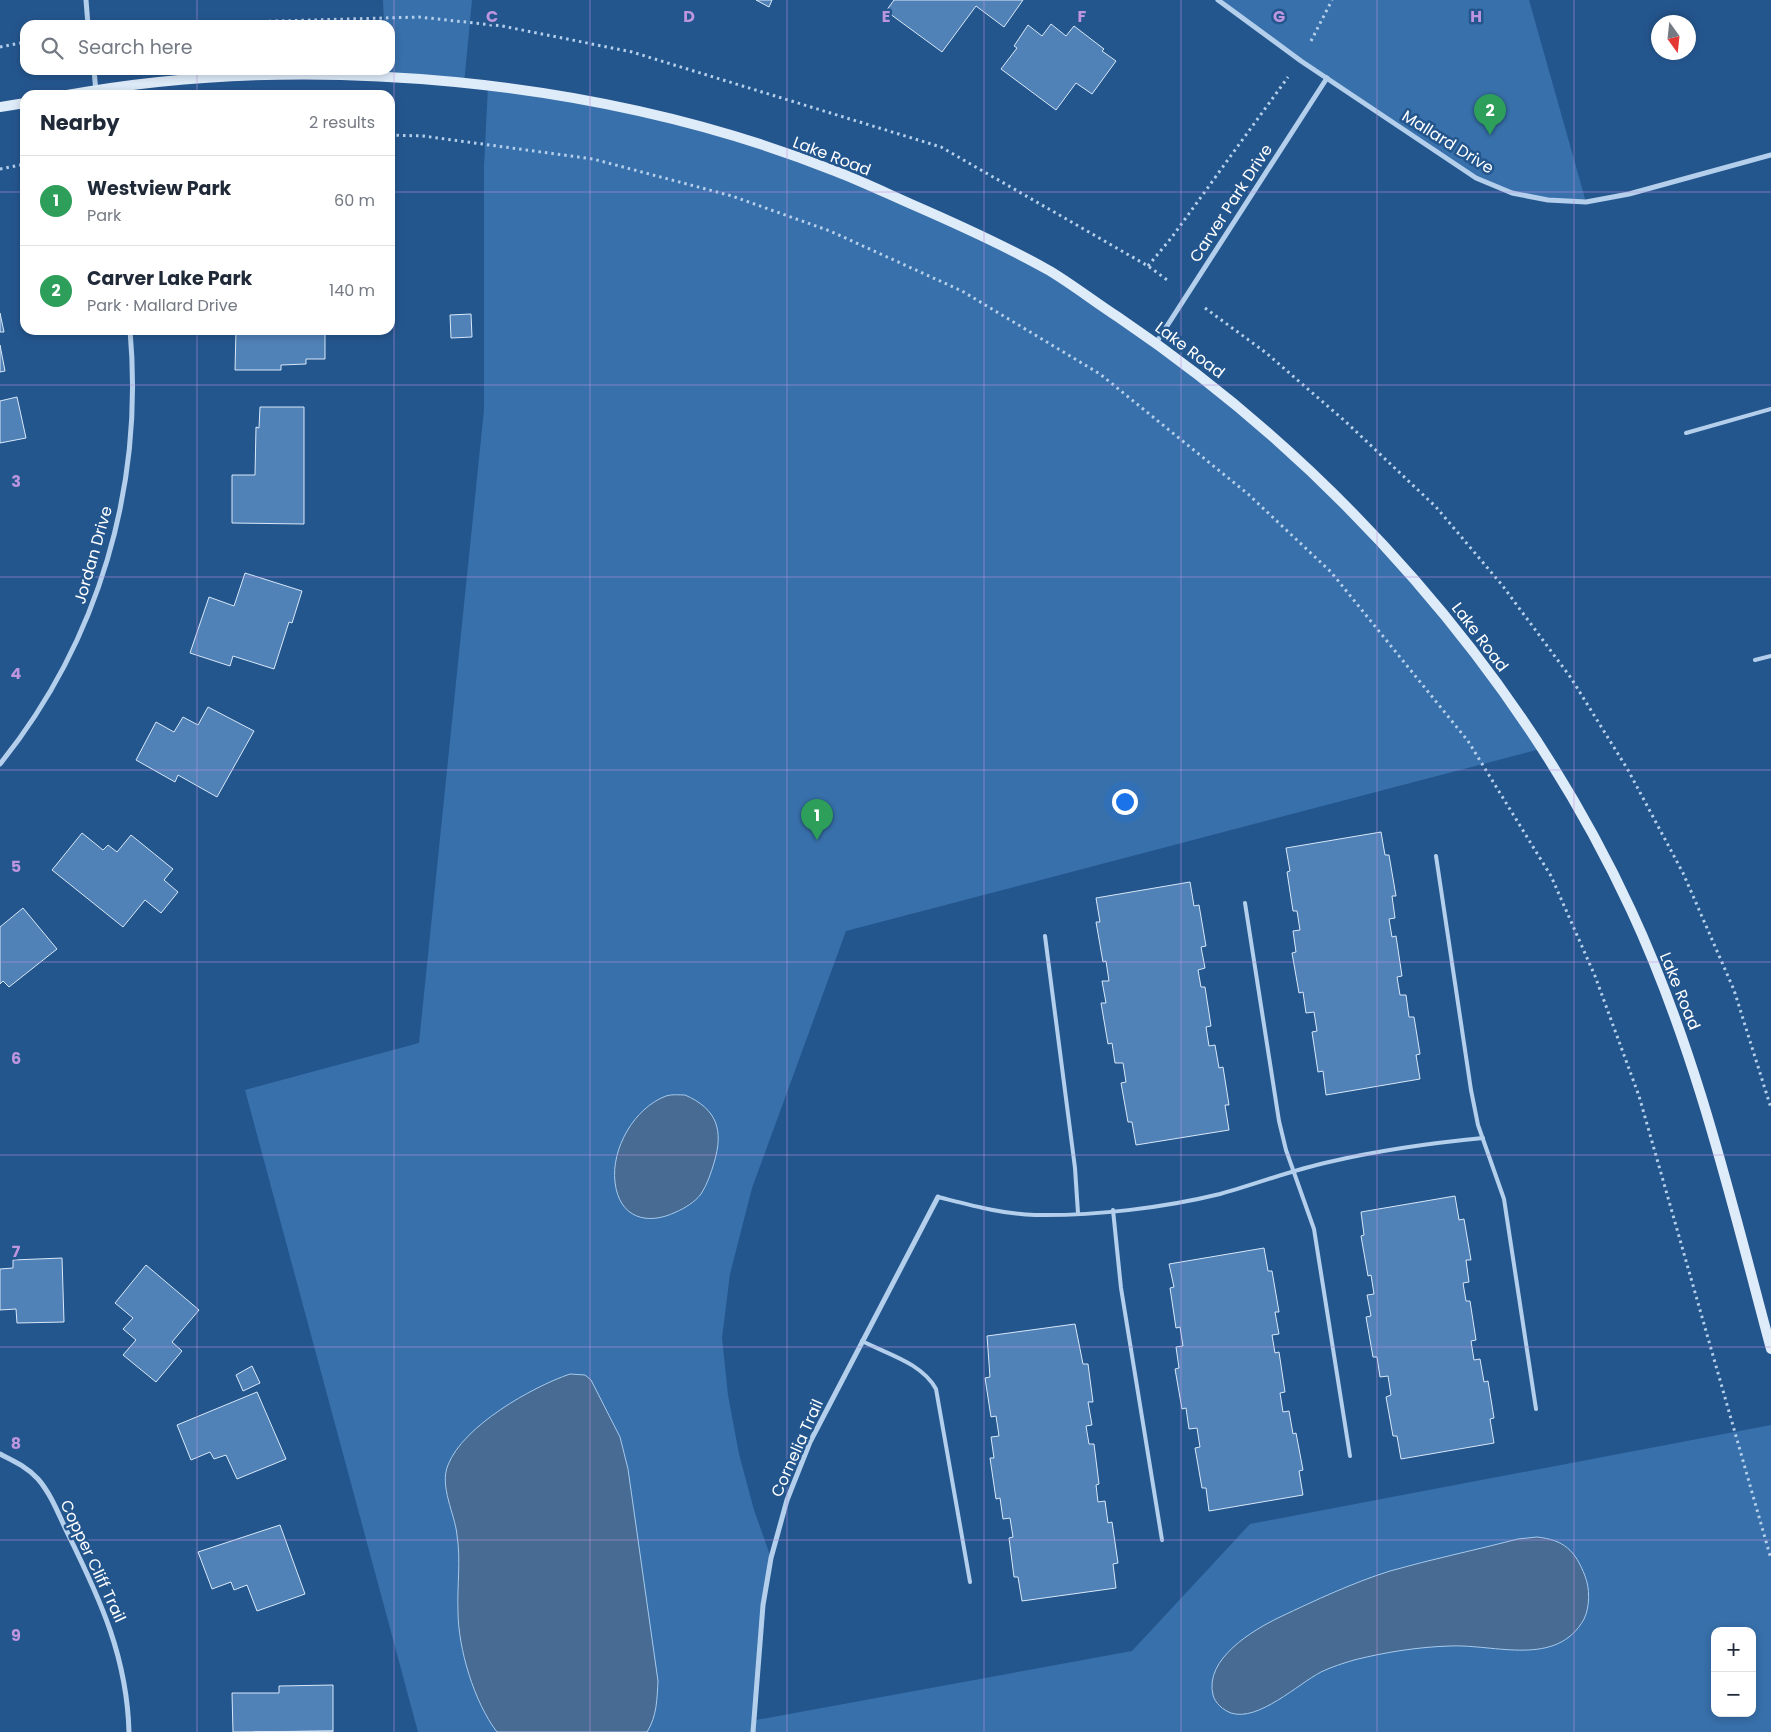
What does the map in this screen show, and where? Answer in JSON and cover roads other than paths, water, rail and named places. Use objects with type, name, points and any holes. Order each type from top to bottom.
[{"type":"street","points":[[86,0],[88,20]]},
{"type":"street","name":"Mallard Drive","points":[[1218,0],[1301,61],[1476,178],[1512,193],[1548,200],[1586,202],[1629,194],[1771,154]]},
{"type":"street","points":[[94,75],[96,90]]},
{"type":"street","name":"Lake Road","points":[[114,90],[236,76],[386,77],[524,91],[640,113],[730,136],[832,170],[942,218],[1050,271],[1156,343],[1229,399],[1304,464],[1385,547],[1456,628],[1519,714],[1575,805],[1630,907],[1677,1019],[1710,1123],[1771,1349]]},
{"type":"street","name":"Carver Park Drive","points":[[1156,343],[1327,78]]},
{"type":"street","points":[[0,108],[20,104]]},
{"type":"street","name":"Jordan Drive","points":[[0,764],[31,722],[70,655],[104,574],[118,524],[127,471],[133,397],[130,335]]},
{"type":"street","name":"Cornelia Trail","points":[[753,1732],[763,1606],[771,1558],[787,1500],[810,1442],[938,1197]]},
{"type":"street","name":"Copper Cliff Trail","points":[[0,1454],[17,1462],[38,1480],[90,1579],[115,1641],[124,1680],[129,1732]]},
{"type":"lane","points":[[1686,433],[1771,409]]},
{"type":"lane","points":[[1755,660],[1771,656]]},
{"type":"lane","points":[[1436,856],[1471,1090],[1483,1138],[1504,1199],[1536,1408]]},
{"type":"lane","points":[[1245,903],[1279,1121],[1314,1229],[1350,1456]]},
{"type":"lane","points":[[1045,936],[1075,1168],[1078,1213]]},
{"type":"lane","points":[[938,1197],[1009,1212],[1034,1215],[1113,1210],[1192,1200],[1294,1172],[1391,1149],[1483,1138]]},
{"type":"lane","points":[[1113,1210],[1121,1288],[1162,1540]]},
{"type":"lane","points":[[862,1341],[918,1368],[932,1381],[936,1389],[970,1582]]},
{"type":"place","name":"Carver Lake Park","points":[[1490,135]]},
{"type":"place","name":"Westview Park","points":[[817,840]]}]
